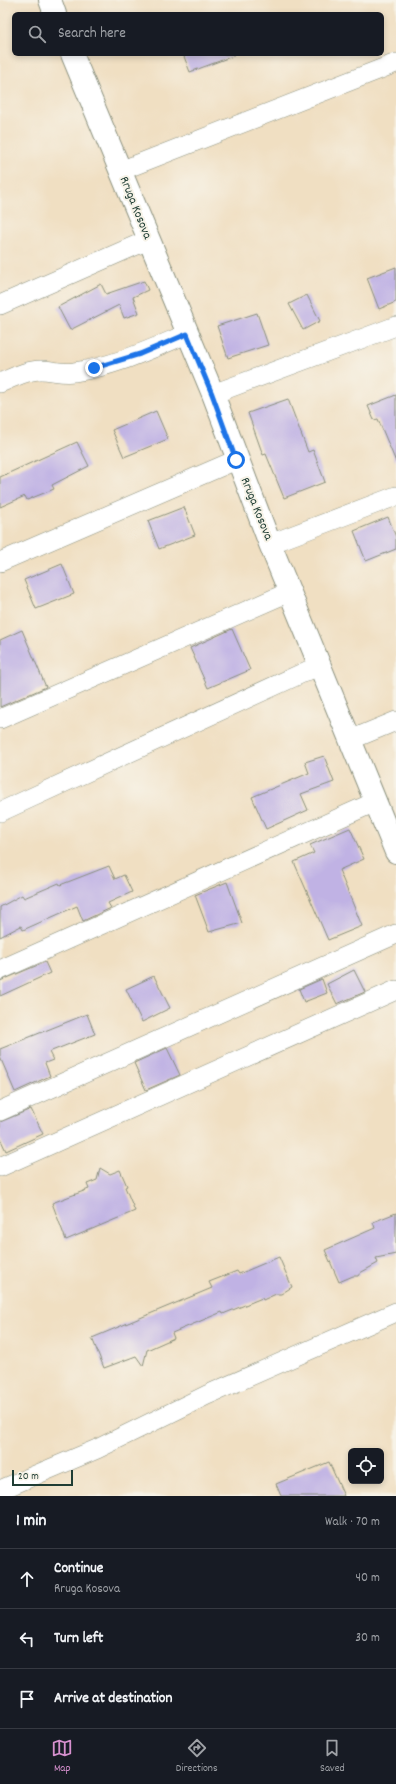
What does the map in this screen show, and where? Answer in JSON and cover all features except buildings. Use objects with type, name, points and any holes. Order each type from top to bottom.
[{"type":"street","points":[[50,0],[54,12]]},
{"type":"street","name":"Rruga Kosova","points":[[73,56],[212,394],[236,460],[289,592],[396,852]]},
{"type":"street","points":[[120,171],[396,64]]},
{"type":"street","points":[[0,305],[148,240]]},
{"type":"street","points":[[212,394],[396,326]]},
{"type":"street","points":[[0,383],[16,376],[39,370],[73,372],[94,368],[140,354],[187,334]]},
{"type":"street","points":[[0,562],[236,460]]},
{"type":"street","points":[[270,544],[396,496]]},
{"type":"street","points":[[0,719],[289,592]]},
{"type":"street","points":[[0,812],[320,665]]},
{"type":"street","points":[[350,740],[396,721]]},
{"type":"street","points":[[0,970],[375,802]]},
{"type":"street","points":[[0,1111],[396,934]]},
{"type":"street","points":[[0,1168],[396,990]]},
{"type":"street","points":[[0,1490],[97,1449],[207,1395],[396,1312]]},
{"type":"route","points":[[94,368],[140,354],[187,334],[212,394],[236,460]]}]
